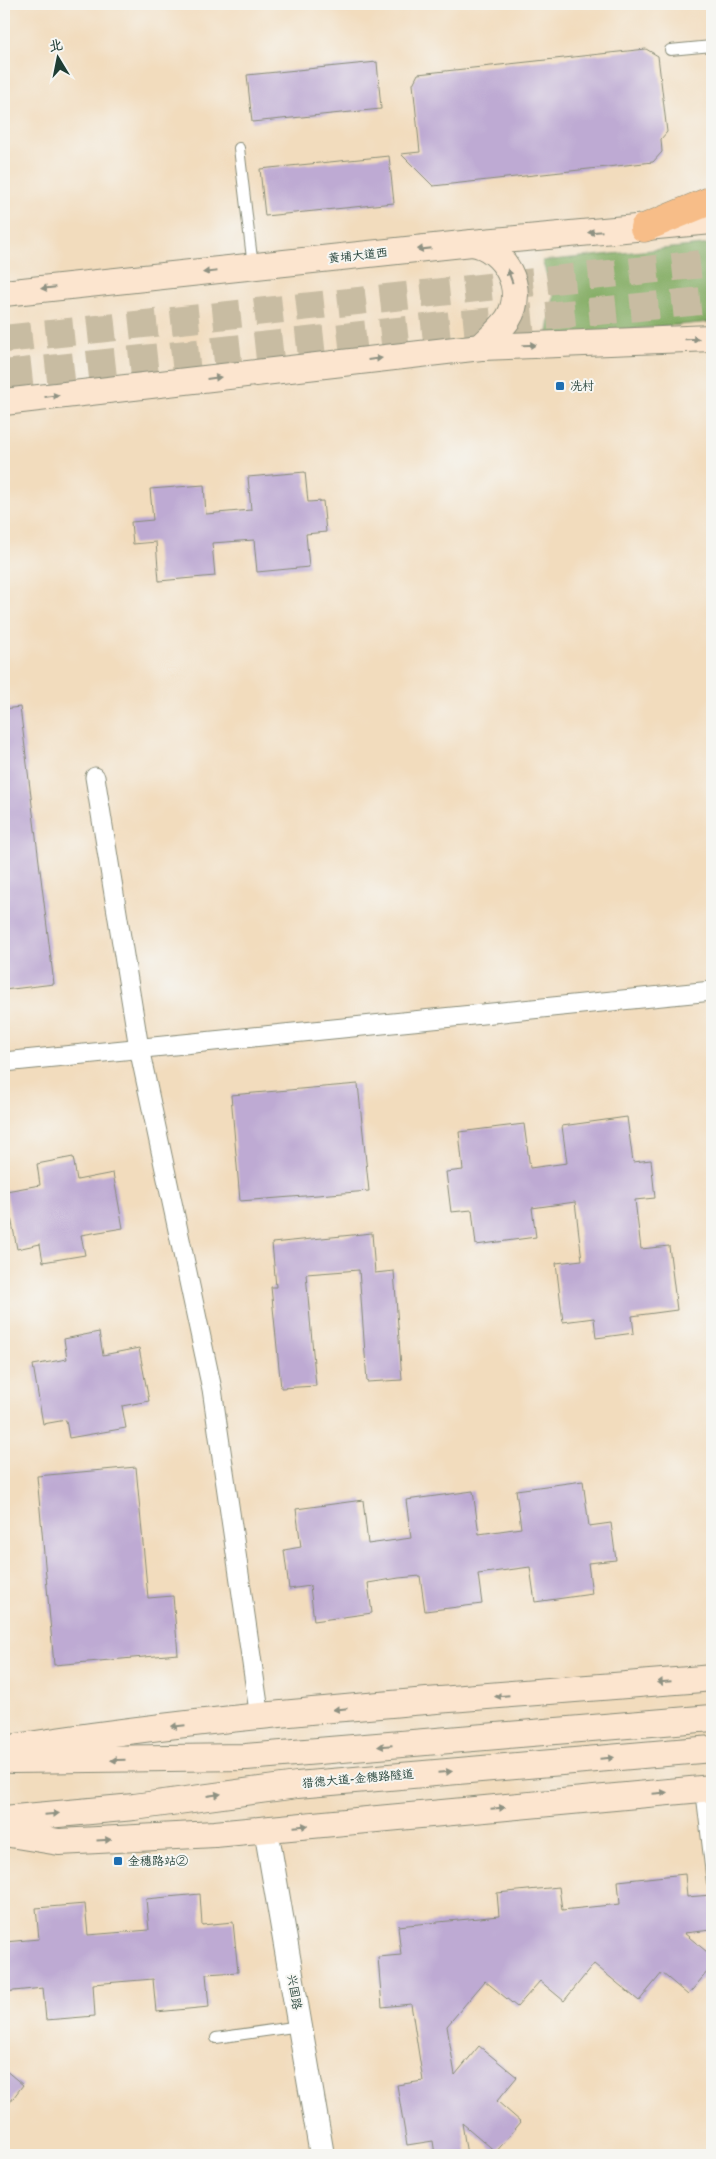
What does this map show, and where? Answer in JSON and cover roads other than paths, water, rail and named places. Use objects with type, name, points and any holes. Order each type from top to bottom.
[{"type":"highway","points":[[644,228],[712,200]]},
{"type":"main road","name":"黄埔大道西","points":[[4,293],[253,268],[472,243],[712,222]]},
{"type":"main road","points":[[472,243],[484,245],[503,261],[511,274],[515,291],[509,318],[480,347]]},
{"type":"main road","points":[[4,402],[480,347],[712,338]]},
{"type":"main road","points":[[4,1749],[127,1731],[712,1678]]},
{"type":"main road","points":[[4,1760],[246,1757],[712,1718]]},
{"type":"main road","name":"猎德大道-金穗路隧道","points":[[4,1818],[134,1807],[306,1784],[712,1749]]},
{"type":"main road","points":[[4,1833],[58,1842],[266,1829],[707,1788]]},
{"type":"street","points":[[95,777],[139,1048],[212,1389],[260,1718]]},
{"type":"street","points":[[4,1062],[712,991]]},
{"type":"street","name":"兴国路","points":[[266,1829],[322,2155]]},
{"type":"lane","points":[[670,50],[712,46]]},
{"type":"lane","points":[[239,148],[253,268]]},
{"type":"lane","points":[[707,1788],[712,1883]]},
{"type":"lane","points":[[216,2038],[300,2026]]},
{"type":"tunnel","points":[[4,339],[712,263]]},
{"type":"tunnel","points":[[4,374],[453,325],[712,300]]},
{"type":"place","name":"冼村","points":[[560,386]]},
{"type":"place","name":"金穗路站②","points":[[118,1861]]}]
